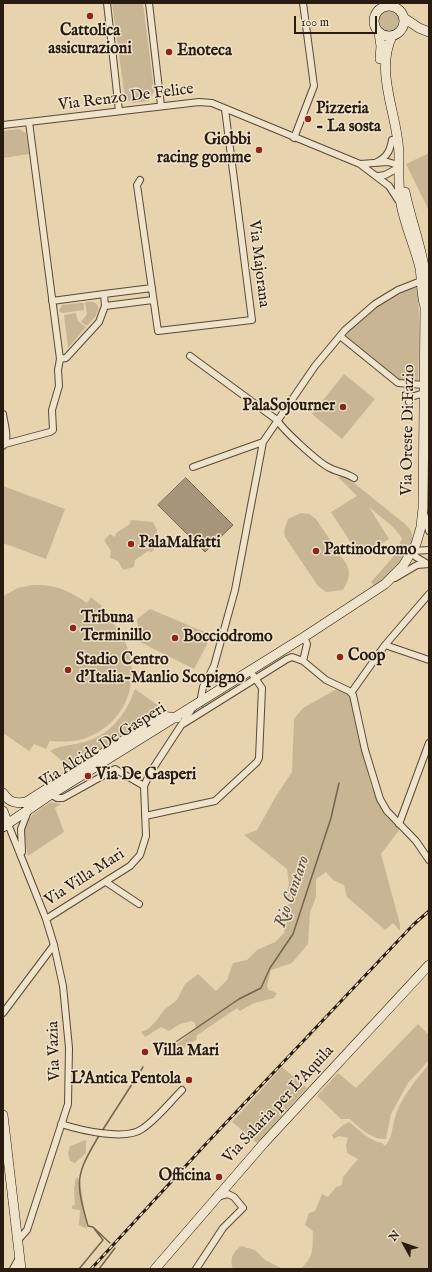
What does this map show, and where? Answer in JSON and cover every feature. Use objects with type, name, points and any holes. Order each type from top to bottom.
[{"type":"street","points":[[107,3],[119,111]]},
{"type":"street","points":[[149,3],[161,106]]},
{"type":"street","points":[[294,138],[314,86],[303,3]]},
{"type":"street","points":[[393,5],[400,11],[404,18],[429,33],[400,32],[392,36],[386,36],[376,29],[374,21],[380,7],[393,5]]},
{"type":"street","points":[[400,32],[404,24],[404,18]]},
{"type":"street","name":"Via Oreste Di Fazio","points":[[380,33],[381,71],[394,157],[403,181],[407,202],[426,267],[428,298],[425,307]]},
{"type":"street","name":"Via Oreste Di Fazio","points":[[392,36],[387,52],[385,70],[399,156],[398,182],[401,206],[416,256],[421,281],[422,298],[425,307],[427,421],[424,444],[423,508],[421,527],[412,551]]},
{"type":"street","name":"Via Renzo De Felice","points":[[3,125],[206,102],[360,164]]},
{"type":"street","name":"Via Majorana","points":[[140,180],[137,185],[158,331],[252,320],[225,109]]},
{"type":"street","points":[[3,414],[6,435],[4,445],[50,432],[53,430],[52,410],[59,386],[58,370],[60,359],[29,122]]},
{"type":"street","points":[[376,163],[387,156],[392,140]]},
{"type":"street","points":[[360,164],[388,162],[398,170],[385,176],[378,176]]},
{"type":"street","points":[[360,164],[378,176],[389,186],[401,206]]},
{"type":"street","points":[[197,705],[203,687],[214,666],[235,590],[263,442],[315,366],[340,336],[375,304],[398,290],[421,281]]},
{"type":"street","points":[[52,302],[152,288]]},
{"type":"street","points":[[60,359],[66,358],[99,322],[105,306],[104,294]]},
{"type":"street","points":[[105,306],[153,300]]},
{"type":"street","points":[[340,336],[398,383],[426,393]]},
{"type":"street","points":[[190,356],[277,420],[283,429],[328,467],[344,472],[354,478]]},
{"type":"street","points":[[409,402],[411,398],[426,393]]},
{"type":"street","points":[[424,444],[429,436]]},
{"type":"street","points":[[193,467],[263,442]]},
{"type":"street","points":[[423,508],[429,531]]},
{"type":"street","points":[[412,551],[429,550]]},
{"type":"street","points":[[412,551],[420,561],[427,563]]},
{"type":"street","name":"Via Alcide De Gasperi","points":[[6,825],[52,794],[180,721],[197,705],[385,584],[403,566],[412,551]]},
{"type":"street","points":[[385,584],[412,567],[427,563]]},
{"type":"street","points":[[351,693],[385,645],[429,594]]},
{"type":"street","points":[[303,660],[307,644],[304,637]]},
{"type":"street","points":[[385,645],[429,660]]},
{"type":"street","points":[[3,793],[7,800],[12,802],[26,802],[162,716],[180,721],[256,679],[292,657],[303,660],[333,685],[353,695],[373,779],[380,799],[387,811],[416,841],[429,860]]},
{"type":"street","points":[[144,816],[215,802],[257,762],[259,758],[262,688],[250,671]]},
{"type":"street","name":"Via Villa Mari","points":[[46,919],[130,866],[140,855],[146,836],[144,786],[180,721]]},
{"type":"street","points":[[399,824],[429,743]]},
{"type":"street","points":[[52,794],[57,798],[62,798],[115,769],[144,786]]},
{"type":"street","name":"Via Vazia","points":[[22,858],[21,829],[28,810]]},
{"type":"street","points":[[3,811],[6,825]]},
{"type":"street","name":"Via Vazia","points":[[6,825],[22,858],[46,919],[54,946],[63,986],[69,1048],[68,1099],[27,1230],[18,1240]]},
{"type":"street","points":[[106,882],[139,904]]},
{"type":"street","points":[[3,1013],[54,946]]},
{"type":"street","name":"Via Salaria per L'Aquila","points":[[155,1269],[264,1143],[429,965]]},
{"type":"street","points":[[61,1124],[92,1131],[129,1134],[142,1129],[182,1090]]},
{"type":"street","points":[[3,1114],[21,1269]]},
{"type":"street","points":[[196,1269],[223,1228],[242,1208],[231,1195],[228,1194],[216,1197]]},
{"type":"street","points":[[13,1269],[20,1254]]},
{"type":"shaded area","points":[[112,3],[143,3],[154,91],[149,101],[133,103],[125,99]]},
{"type":"shaded area","points":[[389,9],[397,13],[401,21],[397,29],[389,33],[381,29],[377,21],[381,13]]},
{"type":"shaded area","points":[[19,129],[26,133],[29,154],[3,158],[3,131]]},
{"type":"shaded area","points":[[429,153],[429,211],[406,164]]},
{"type":"shaded area","points":[[413,287],[417,288],[418,299],[419,357],[418,380],[410,382],[400,380],[345,335],[367,314],[386,301]]},
{"type":"shaded area","points":[[85,302],[94,302],[99,309],[95,317],[87,326],[81,322],[87,314]]},
{"type":"shaded area","points":[[84,303],[84,310],[62,313],[59,311],[62,305]]},
{"type":"shaded area","points":[[76,313],[78,321],[86,327],[68,348],[64,315]]},
{"type":"shaded area","name":"PalaSojourner","points":[[344,374],[375,399],[342,439],[312,414]]},
{"type":"shaded area","points":[[344,475],[405,524],[411,531],[411,545],[407,552],[396,567],[379,584],[374,585],[371,582],[394,556],[402,538],[393,527],[369,507],[389,539],[360,557],[331,512],[357,496],[338,477]]},
{"type":"shaded area","points":[[186,478],[233,525],[205,552],[158,505]]},
{"type":"shaded area","points":[[3,486],[65,509],[46,559],[3,543]]},
{"type":"shaded area","name":"Pattinodromo","points":[[301,513],[309,514],[316,519],[347,565],[349,572],[343,590],[326,592],[318,586],[285,537],[284,531],[288,519]]},
{"type":"shaded area","name":"PalaMalfatti","points":[[130,521],[153,522],[157,530],[154,550],[151,552],[148,551],[135,560],[134,567],[123,570],[118,561],[110,558],[111,551],[104,540],[110,534],[115,537],[116,533],[130,524]]},
{"type":"shaded area","name":"Stadio Centro d'Italia-Manlio Scopigno","points":[[32,585],[61,589],[87,603],[91,597],[102,606],[99,610],[115,625],[125,642],[131,661],[132,680],[127,699],[118,715],[103,729],[79,740],[67,742],[50,741],[46,749],[34,744],[29,751],[3,733],[3,596],[18,588]]},
{"type":"shaded area","name":"Bocciodromo","points":[[150,609],[212,635],[194,669],[140,642],[137,619]]},
{"type":"shaded area","points":[[135,689],[159,706],[159,711],[71,768],[50,751],[100,736],[115,724],[127,708]]},
{"type":"shaded area","points":[[335,690],[345,692],[351,700],[358,737],[371,786],[386,816],[400,829],[381,854],[400,924],[400,931],[393,923],[385,930],[347,897],[344,885],[333,880],[326,872],[316,879],[316,897],[310,912],[308,944],[292,963],[271,970],[267,987],[269,990],[277,993],[274,998],[254,1003],[240,1011],[237,1008],[196,1036],[197,1039],[174,1054],[173,1047],[196,1029],[195,1023],[192,1021],[180,1024],[169,1031],[161,1027],[145,1037],[141,1032],[148,1029],[165,1009],[177,1000],[185,984],[198,974],[216,991],[227,980],[233,963],[247,960],[257,950],[275,942],[285,932],[280,924],[281,916],[291,901],[286,896],[289,883],[287,869],[244,835],[257,830],[276,796],[292,772],[294,719],[303,708]]},
{"type":"shaded area","points":[[51,802],[61,804],[55,808],[64,832],[28,856],[25,836],[27,823],[35,813]]},
{"type":"shaded area","points":[[418,1024],[429,1035],[429,1060],[408,1083],[391,1114],[386,1139],[376,1138],[362,1130],[350,1119],[341,1119],[317,1096],[338,1073],[356,1088]]},
{"type":"shaded area","points":[[429,1064],[429,1269],[301,1269],[309,1259],[312,1252],[313,1231],[305,1225],[309,1213],[315,1211],[322,1194],[328,1197],[336,1187],[342,1185],[343,1177],[358,1159],[347,1153],[346,1145],[348,1138],[339,1136],[334,1139],[332,1135],[343,1125],[349,1122],[369,1138],[382,1143],[385,1146],[390,1139],[396,1114],[402,1100]]},
{"type":"shaded area","points":[[282,1067],[307,1088],[257,1143],[232,1122]]},
{"type":"shaded area","points":[[86,1140],[86,1153],[75,1163],[70,1161],[68,1153],[70,1146]]},
{"type":"shaded area","points":[[76,1177],[80,1180],[87,1229],[79,1225],[80,1210],[72,1209],[72,1206],[75,1205],[74,1188]]},
{"type":"shaded area","points":[[241,1246],[255,1250],[265,1260],[283,1269],[233,1269],[231,1262],[232,1256]]},
{"type":"waterway","name":"Rio Cantaro","points":[[167,1048],[239,999],[261,988],[270,968],[293,934],[331,818],[339,783]]},
{"type":"waterway","name":"Rio Cantaro","points":[[102,1131],[143,1067]]},
{"type":"waterway","name":"Rio Cantaro","points":[[79,1269],[103,1240],[93,1227],[88,1226],[79,1188],[82,1169],[100,1134]]},
{"type":"waterway","name":"Rio Cantaro","points":[[94,1228],[110,1243]]},
{"type":"waterway","name":"Rio Cantaro","points":[[99,1269],[115,1248]]},
{"type":"railway","points":[[91,1269],[204,1146],[413,925],[429,911]]},
{"type":"place","name":"Cattolica assicurazioni","points":[[90,16]]},
{"type":"place","name":"Enoteca","points":[[169,52]]},
{"type":"place","name":"Pizzeria - La sosta","points":[[308,119]]},
{"type":"place","name":"Giobbi racing gomme","points":[[259,150]]},
{"type":"place","name":"PalaSojourner","points":[[343,407]]},
{"type":"place","name":"PalaMalfatti","points":[[131,544]]},
{"type":"place","name":"Pattinodromo","points":[[316,551]]},
{"type":"place","name":"Tribuna Terminillo","points":[[73,628]]},
{"type":"place","name":"Bocciodromo","points":[[175,638]]},
{"type":"place","name":"Coop","points":[[340,657]]},
{"type":"place","name":"Stadio Centro d'Italia-Manlio Scopigno","points":[[68,670]]},
{"type":"place","name":"Via De Gasperi","points":[[88,776]]},
{"type":"place","name":"Villa Mari","points":[[145,1052]]},
{"type":"place","name":"L'Antica Pentola","points":[[189,1080]]},
{"type":"place","name":"Officina","points":[[219,1177]]}]
